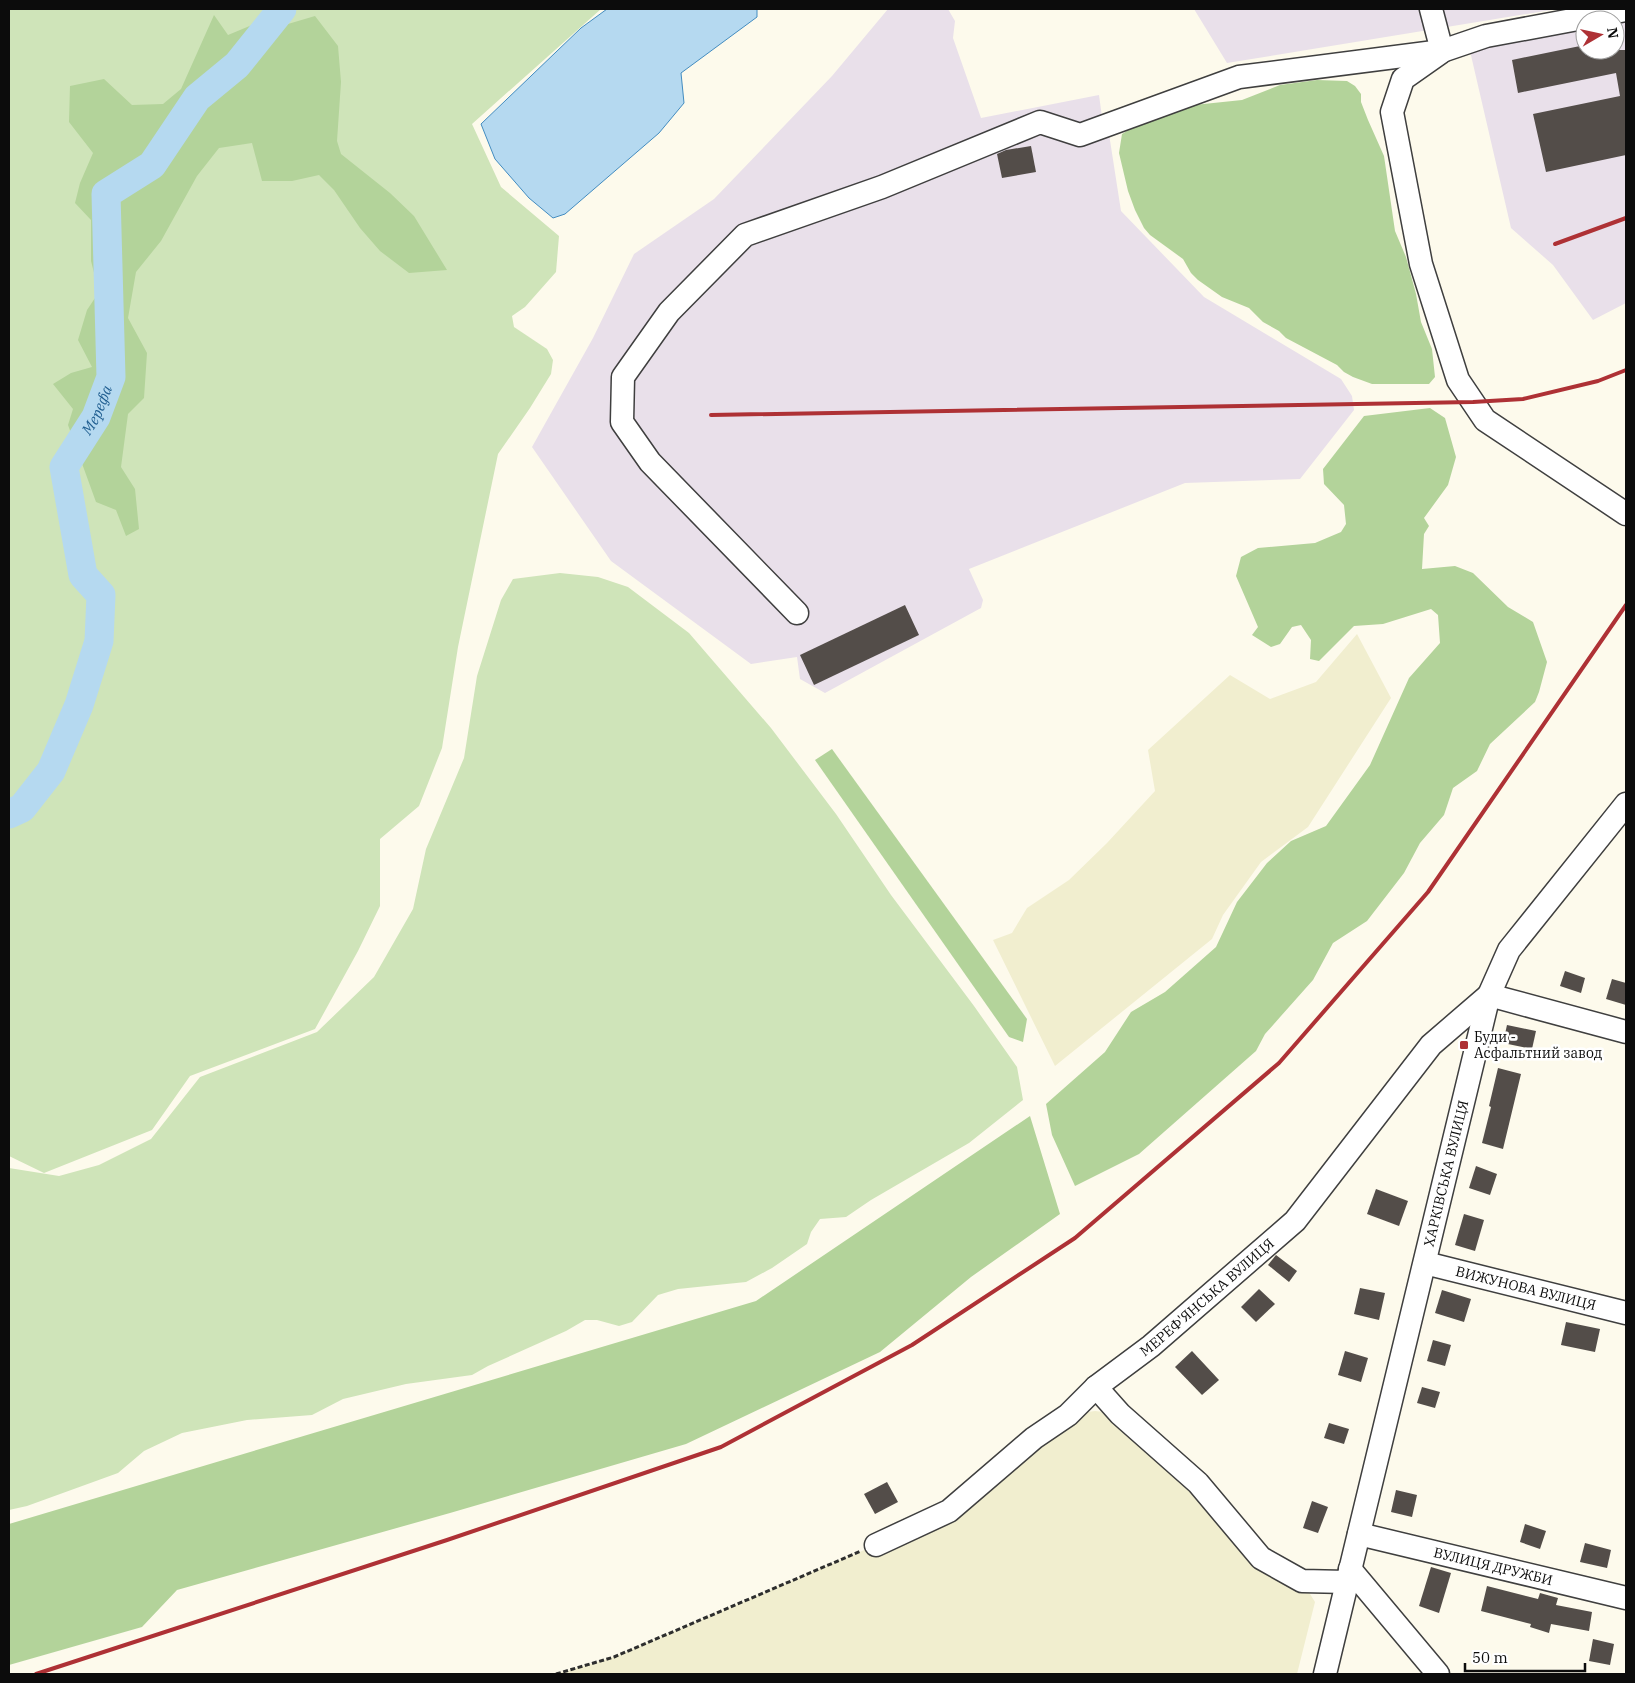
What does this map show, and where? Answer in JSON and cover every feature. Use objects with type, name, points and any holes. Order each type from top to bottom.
[{"type":"street","points":[[1432,9],[1442,51]]},
{"type":"street","points":[[797,613],[650,462],[622,422],[623,377],[669,312],[745,235],[882,187],[1040,122],[1080,135],[1239,77],[1442,51],[1486,36],[1626,10]]},
{"type":"street","points":[[1442,51],[1403,79],[1392,112],[1421,264],[1458,380],[1485,420],[1626,514]]},
{"type":"street","name":"ХАРКІВСЬКА ВУЛИЦЯ","points":[[1325,1674],[1489,995],[1509,950],[1621,811]]},
{"type":"street","points":[[1489,995],[1626,1032]]},
{"type":"street","name":"МЕРЕФ'ЯНСЬКА ВУЛИЦЯ","points":[[876,1545],[949,1511],[1034,1438],[1068,1415],[1096,1387],[1151,1346],[1295,1221],[1431,1045],[1489,995]]},
{"type":"street","name":"ВИЖУНОВА ВУЛИЦЯ","points":[[1424,1263],[1626,1313]]},
{"type":"street","points":[[1096,1387],[1120,1414],[1198,1483],[1260,1558],[1302,1581],[1349,1576],[1438,1674]]},
{"type":"street","name":"ВУЛИЦЯ ДРУЖБИ","points":[[1359,1534],[1626,1598]]},
{"type":"path","points":[[556,1674],[614,1657],[876,1545]]},
{"type":"shaded area","points":[[888,9],[948,9],[955,21],[953,38],[981,118],[1099,95],[1102,117],[1109,134],[1121,211],[1204,297],[1341,379],[1352,396],[1354,410],[1300,479],[1185,483],[969,569],[983,600],[981,608],[825,693],[800,679],[797,657],[751,664],[611,561],[532,447],[593,338],[634,254],[714,199],[832,76]]},
{"type":"shaded area","points":[[1194,9],[1557,9],[1227,63]]},
{"type":"shaded area","points":[[1625,21],[1626,303],[1593,320],[1553,265],[1511,228],[1470,51],[1575,31],[1575,60],[1625,60]]},
{"type":"shaded area","points":[[1357,634],[1391,698],[1308,827],[1261,862],[1223,915],[1212,939],[1055,1066],[993,940],[1012,933],[1027,908],[1069,880],[1107,843],[1155,791],[1148,750],[1230,675],[1270,699],[1316,682]]},
{"type":"shaded area","points":[[1095,1411],[1120,1414],[1302,1581],[1315,1602],[1297,1674],[556,1674],[614,1657],[876,1545],[949,1511],[1068,1415]]},
{"type":"green space","points":[[9,9],[601,9],[472,124],[501,187],[559,236],[556,272],[525,307],[512,316],[514,327],[547,349],[553,360],[551,374],[498,454],[458,647],[442,748],[419,806],[380,839],[380,906],[358,951],[315,1029],[190,1076],[152,1130],[44,1173],[9,1156]]},
{"type":"green space","points":[[214,15],[228,35],[252,25],[288,24],[315,16],[338,46],[341,82],[337,141],[341,154],[390,193],[414,216],[447,270],[409,273],[380,251],[360,228],[334,190],[319,175],[292,181],[262,181],[252,143],[219,148],[197,176],[161,241],[136,272],[128,318],[147,353],[144,398],[128,414],[121,467],[135,489],[139,529],[126,536],[116,510],[96,502],[68,425],[73,409],[53,384],[71,373],[92,367],[78,340],[87,310],[99,292],[91,261],[91,220],[75,203],[80,183],[93,153],[69,122],[70,86],[104,79],[132,105],[163,104],[181,89]]},
{"type":"green space","points":[[1317,80],[1347,81],[1355,86],[1361,94],[1361,102],[1384,156],[1395,231],[1406,257],[1421,322],[1432,349],[1435,377],[1429,384],[1372,384],[1353,377],[1337,365],[1286,338],[1279,331],[1263,322],[1249,308],[1222,297],[1198,280],[1191,273],[1183,259],[1150,235],[1144,228],[1135,210],[1128,191],[1119,153],[1122,134],[1130,129],[1194,105],[1242,100],[1280,85]]},
{"type":"green space","points":[[1430,408],[1445,418],[1456,457],[1448,485],[1424,518],[1429,526],[1424,534],[1422,569],[1455,566],[1473,573],[1508,607],[1533,622],[1547,662],[1535,702],[1490,744],[1477,771],[1453,788],[1444,815],[1420,843],[1404,873],[1367,921],[1333,943],[1313,980],[1265,1034],[1256,1051],[1139,1154],[1075,1186],[1052,1135],[1046,1104],[1105,1052],[1131,1012],[1165,992],[1216,947],[1237,902],[1267,863],[1291,841],[1326,826],[1370,765],[1409,678],[1440,643],[1438,615],[1431,609],[1383,624],[1354,626],[1319,661],[1310,659],[1311,640],[1301,625],[1292,627],[1280,644],[1271,647],[1252,635],[1258,627],[1236,576],[1241,557],[1258,548],[1315,543],[1341,532],[1346,524],[1344,505],[1324,484],[1323,469],[1364,416]]},
{"type":"green space","points":[[560,573],[598,577],[628,587],[689,633],[771,728],[836,814],[891,895],[974,1006],[1017,1067],[1023,1100],[969,1143],[871,1200],[846,1217],[820,1219],[811,1232],[807,1244],[772,1268],[746,1282],[678,1289],[658,1295],[632,1322],[619,1326],[597,1320],[585,1320],[566,1331],[472,1375],[406,1384],[343,1399],[312,1415],[247,1420],[182,1433],[144,1451],[118,1473],[27,1506],[9,1510],[9,1168],[59,1176],[99,1165],[151,1139],[200,1077],[317,1032],[374,977],[413,909],[426,849],[464,758],[477,676],[501,600],[513,579]]},
{"type":"green space","points":[[832,749],[1027,1019],[1023,1042],[1009,1037],[815,760]]},
{"type":"green space","points":[[1030,1116],[1060,1214],[971,1277],[880,1352],[686,1444],[177,1590],[142,1627],[9,1665],[9,1524],[756,1301]]},
{"type":"water","points":[[607,9],[757,9],[757,17],[681,73],[684,103],[659,133],[565,214],[553,218],[529,198],[495,159],[481,124],[581,28]]},
{"type":"building","points":[[1575,47],[1575,60],[1625,60],[1626,50],[1626,155],[1546,172],[1533,114],[1620,96],[1616,73],[1518,93],[1512,60]]},
{"type":"building","points":[[1031,146],[1036,172],[1002,178],[997,154],[1006,150]]},
{"type":"building","points":[[905,605],[919,635],[814,685],[800,655]]},
{"type":"building","points":[[1565,971],[1585,978],[1581,993],[1560,986]]},
{"type":"building","points":[[1612,979],[1626,983],[1626,1005],[1606,999]]},
{"type":"building","points":[[1507,1025],[1536,1031],[1532,1049],[1503,1043]]},
{"type":"building","points":[[1498,1068],[1521,1074],[1503,1149],[1482,1143]]},
{"type":"building","points":[[1476,1166],[1497,1174],[1490,1195],[1469,1188]]},
{"type":"building","points":[[1376,1189],[1408,1201],[1399,1226],[1367,1214]]},
{"type":"building","points":[[1464,1214],[1484,1220],[1475,1251],[1455,1245]]},
{"type":"building","points":[[1276,1255],[1297,1271],[1289,1282],[1268,1265]]},
{"type":"building","points":[[1360,1288],[1385,1293],[1379,1320],[1354,1314]]},
{"type":"building","points":[[1259,1289],[1275,1304],[1256,1322],[1241,1307]]},
{"type":"building","points":[[1442,1290],[1471,1299],[1464,1322],[1435,1313]]},
{"type":"building","points":[[1566,1322],[1600,1329],[1595,1352],[1561,1345]]},
{"type":"building","points":[[1433,1340],[1451,1345],[1445,1366],[1427,1361]]},
{"type":"building","points":[[1192,1351],[1219,1380],[1202,1395],[1175,1367]]},
{"type":"building","points":[[1345,1351],[1368,1358],[1361,1382],[1338,1375]]},
{"type":"building","points":[[1422,1387],[1440,1392],[1435,1408],[1417,1403]]},
{"type":"building","points":[[1329,1423],[1349,1429],[1344,1444],[1324,1438]]},
{"type":"building","points":[[887,1482],[898,1502],[875,1514],[864,1494]]},
{"type":"building","points":[[1396,1490],[1417,1495],[1412,1517],[1391,1512]]},
{"type":"building","points":[[1312,1501],[1328,1507],[1318,1533],[1303,1528]]},
{"type":"building","points":[[1525,1524],[1546,1531],[1540,1549],[1520,1542]]},
{"type":"building","points":[[1585,1543],[1611,1550],[1607,1568],[1580,1562]]},
{"type":"building","points":[[1431,1567],[1451,1573],[1439,1613],[1419,1606]]},
{"type":"building","points":[[1487,1586],[1538,1599],[1540,1593],[1558,1598],[1556,1605],[1592,1612],[1589,1631],[1551,1624],[1549,1633],[1530,1627],[1531,1624],[1481,1611]]},
{"type":"building","points":[[1593,1639],[1614,1644],[1610,1665],[1589,1661]]},
{"type":"waterway","name":"Мерефа","points":[[9,814],[22,808],[51,771],[79,705],[99,641],[101,595],[83,575],[64,467],[96,417],[111,377],[106,194],[152,165],[197,98],[237,65],[282,9]]},
{"type":"railway","points":[[1555,244],[1626,218]]},
{"type":"railway","points":[[711,415],[1473,402],[1523,399],[1598,381],[1626,370]]},
{"type":"railway","points":[[36,1674],[447,1540],[721,1447],[912,1345],[1075,1238],[1279,1063],[1428,892],[1626,605]]},
{"type":"place","name":"Буди - Асфальтний завод","points":[[1464,1045]]}]
